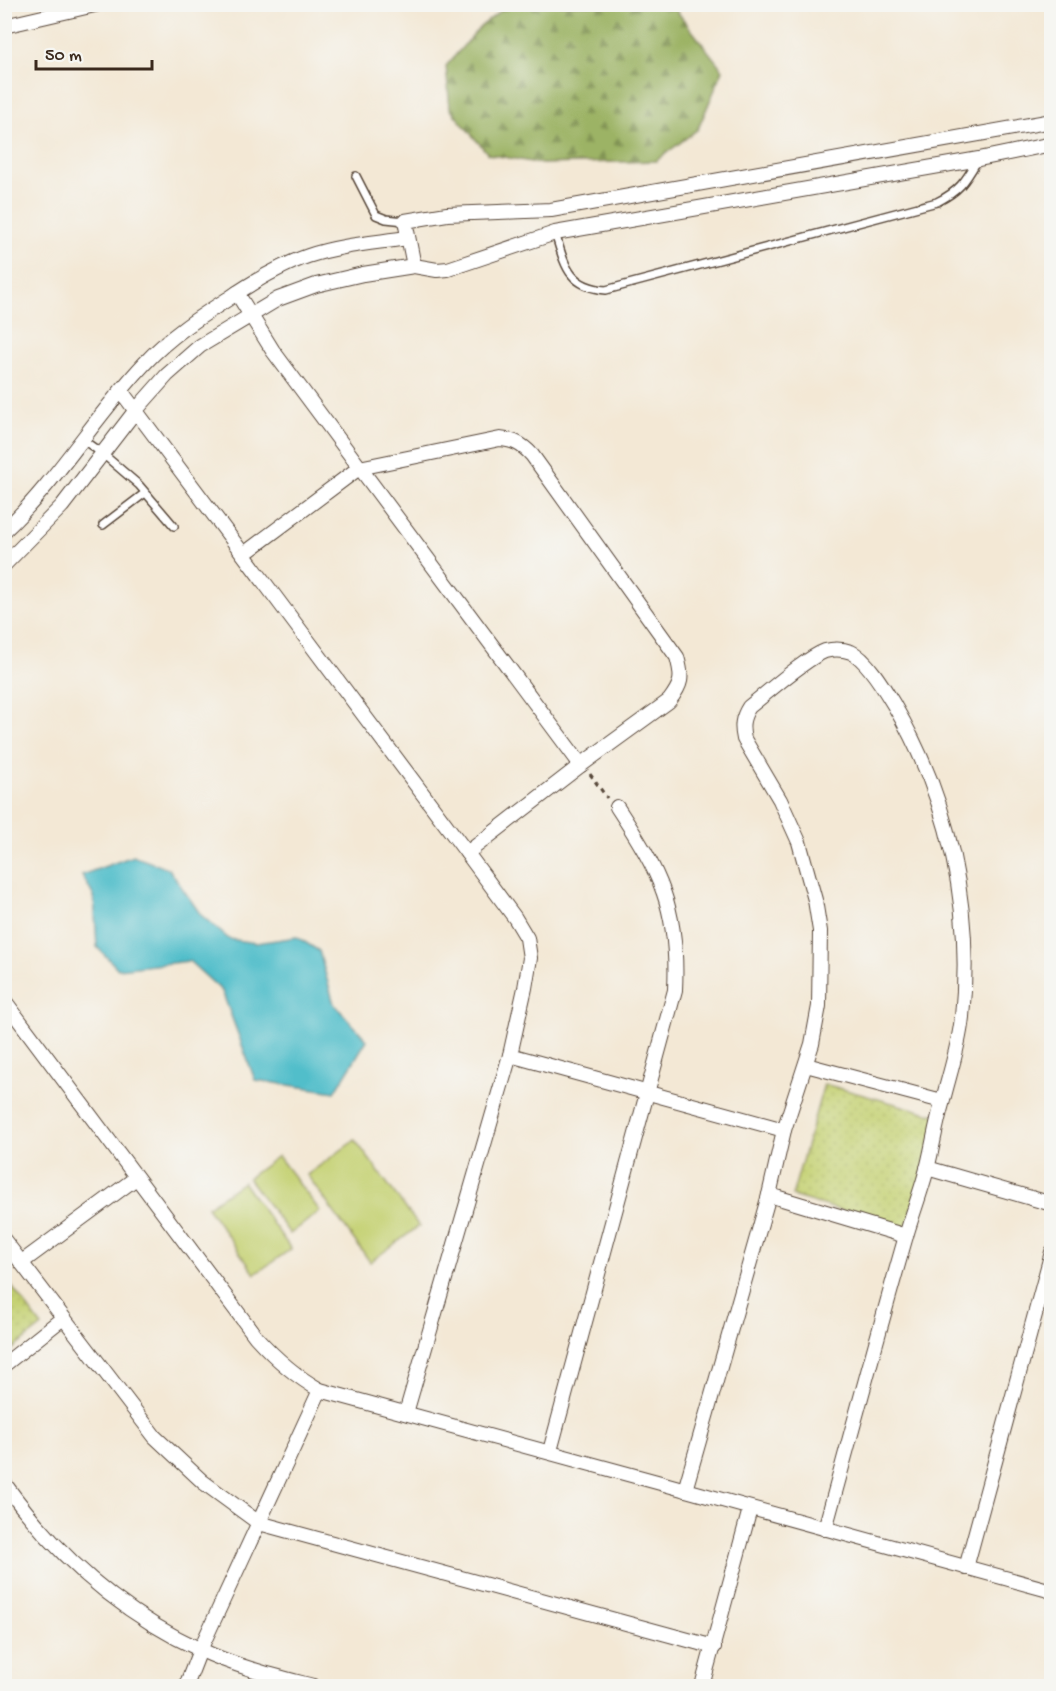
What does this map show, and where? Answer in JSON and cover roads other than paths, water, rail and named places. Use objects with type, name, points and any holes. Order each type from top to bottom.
[{"type":"street","points":[[4,26],[68,8],[99,4]]},
{"type":"street","points":[[414,266],[405,221],[447,214],[551,210],[1052,121]]},
{"type":"street","points":[[4,565],[62,506],[136,410],[179,363],[200,346],[278,299],[316,285],[363,274],[414,266],[430,270],[448,269],[555,233],[979,159],[1047,145],[1037,123]]},
{"type":"street","points":[[551,210],[555,233]]},
{"type":"street","points":[[4,531],[60,471],[145,363],[168,340],[203,314],[277,269],[308,256],[359,244],[407,238]]},
{"type":"street","points":[[237,293],[273,351],[358,468],[581,765]]},
{"type":"street","points":[[121,391],[467,853],[527,938],[530,958],[510,1055],[406,1413]]},
{"type":"street","points":[[244,554],[358,468],[500,438],[513,440],[532,455],[677,657],[681,673],[679,688],[669,701],[467,853]]},
{"type":"street","points":[[685,1490],[769,1195],[784,1130],[806,1065],[819,1006],[820,931],[815,900],[799,842],[780,800],[744,739],[741,728],[743,717],[749,707],[809,660],[824,652],[838,649],[852,652],[864,661],[890,698],[909,731],[927,770],[944,816],[954,860],[964,934],[965,975],[962,1019],[952,1071],[942,1101],[927,1168],[825,1529]]},
{"type":"street","points":[[550,1451],[675,990],[676,958],[672,921],[662,883],[647,854],[617,807]]},
{"type":"street","points":[[4,1000],[255,1337],[298,1378],[320,1390],[550,1451],[750,1509],[1052,1591]]},
{"type":"street","points":[[510,1055],[784,1130]]},
{"type":"street","points":[[806,1065],[942,1101]]},
{"type":"street","points":[[927,1168],[1052,1204]]},
{"type":"street","points":[[22,1262],[136,1178]]},
{"type":"street","points":[[769,1195],[906,1236]]},
{"type":"street","points":[[4,1240],[155,1437],[203,1482],[259,1523],[714,1647]]},
{"type":"street","points":[[966,1568],[1052,1252]]},
{"type":"street","points":[[4,1365],[63,1318]]},
{"type":"street","points":[[186,1686],[200,1650],[320,1390]]},
{"type":"street","points":[[4,1483],[19,1504],[78,1569],[112,1597],[153,1624],[200,1650],[252,1670],[313,1686]]},
{"type":"street","points":[[702,1686],[750,1509]]},
{"type":"lane","points":[[555,233],[564,263],[573,278],[593,289],[606,290],[937,202],[958,189],[979,159]]},
{"type":"lane","points":[[356,176],[376,214],[387,219],[405,221]]},
{"type":"lane","points":[[83,440],[103,454],[145,493],[174,526]]},
{"type":"lane","points":[[103,525],[145,493]]},
{"type":"water","points":[[133,856],[169,869],[201,915],[229,939],[256,943],[297,937],[319,951],[334,1004],[367,1040],[335,1092],[255,1080],[222,991],[189,961],[118,969],[97,947],[94,897],[82,875]]}]
